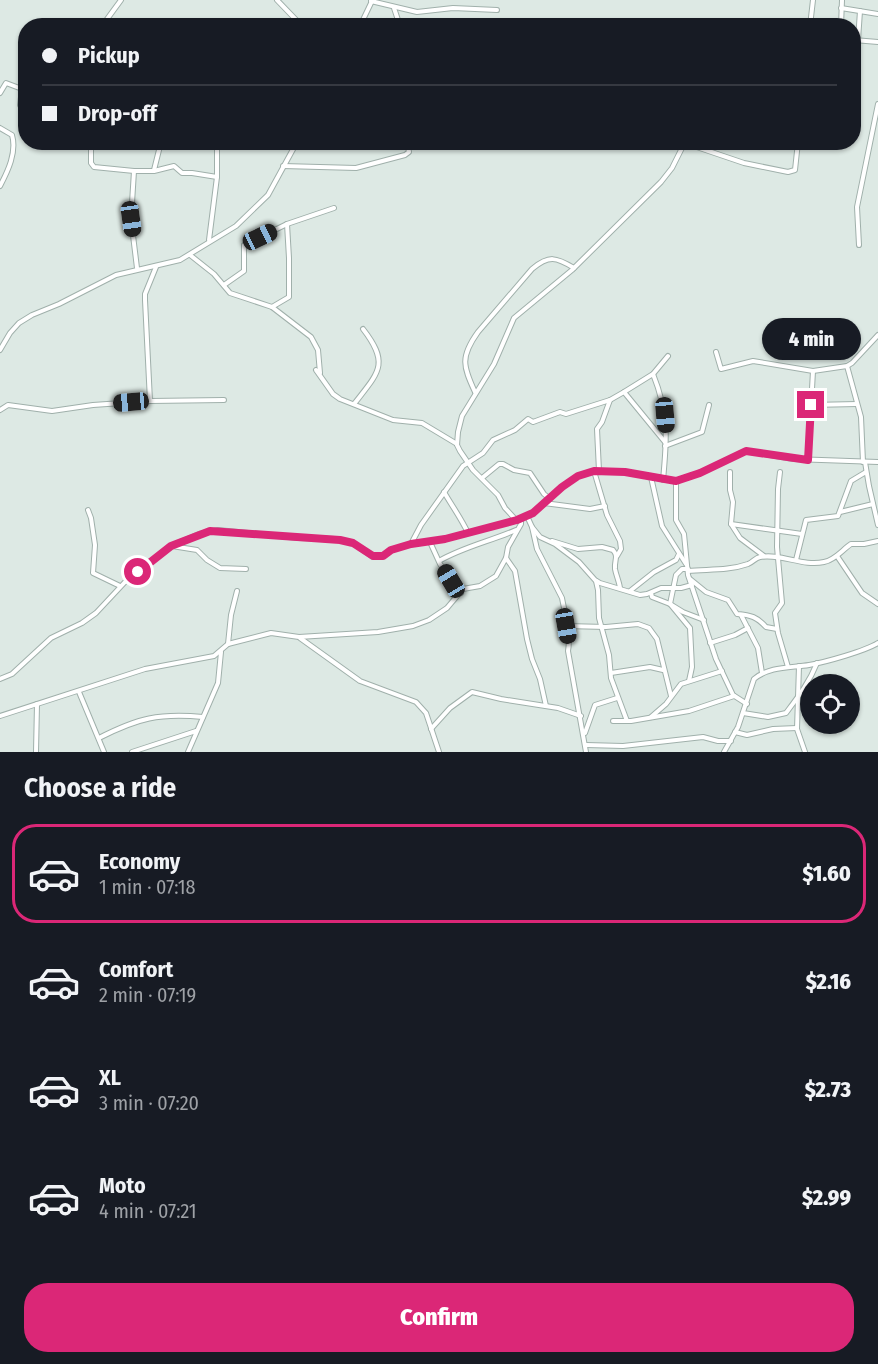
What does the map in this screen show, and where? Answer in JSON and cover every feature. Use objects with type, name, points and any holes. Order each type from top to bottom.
[{"type":"street","points":[[108,18],[121,0]]},
{"type":"street","points":[[278,0],[295,18]]},
{"type":"street","points":[[811,18],[813,0]]},
{"type":"street","points":[[841,18],[842,0]]},
{"type":"street","points":[[364,18],[372,1],[417,12],[453,8],[497,10]]},
{"type":"street","points":[[394,8],[397,18]]},
{"type":"street","points":[[842,8],[878,14]]},
{"type":"street","points":[[859,18],[860,11]]},
{"type":"street","points":[[861,40],[878,42]]},
{"type":"street","points":[[0,93],[6,83],[18,88]]},
{"type":"street","points":[[859,245],[857,207],[878,104]]},
{"type":"street","points":[[0,128],[12,135],[14,147],[0,186]]},
{"type":"street","points":[[91,150],[92,166],[134,171],[154,171],[174,166],[182,173],[217,177]]},
{"type":"street","points":[[154,171],[159,150]]},
{"type":"street","points":[[209,241],[217,177],[217,150]]},
{"type":"street","points":[[0,350],[19,323],[116,274],[137,268],[156,267],[190,255],[236,226],[268,195],[292,150]]},
{"type":"street","points":[[282,166],[356,168],[405,155],[409,150]]},
{"type":"street","points":[[457,445],[462,416],[501,349],[514,318],[574,268],[667,176],[681,150]]},
{"type":"street","points":[[706,150],[744,163],[788,172],[795,170],[797,150]]},
{"type":"street","points":[[134,171],[131,219],[137,268]]},
{"type":"street","points":[[224,285],[244,271],[244,245],[287,224],[334,208]]},
{"type":"street","points":[[272,307],[289,297],[290,258],[287,224]]},
{"type":"street","points":[[190,255],[214,274],[233,294],[272,307],[314,340],[318,350],[318,371],[333,394],[340,399],[393,420],[422,423],[457,445],[467,462],[498,495],[505,508],[519,520]]},
{"type":"street","points":[[476,393],[464,362],[470,342],[541,261],[556,259],[574,268]]},
{"type":"street","points":[[150,400],[145,294],[156,267]]},
{"type":"street","points":[[354,404],[377,372],[379,360],[377,348],[363,329]]},
{"type":"street","points":[[716,352],[721,369],[753,361],[813,371],[847,366],[861,355],[878,335]]},
{"type":"street","points":[[411,544],[421,525],[467,462],[483,453],[493,440],[514,430],[528,419],[533,422],[560,412],[566,414],[610,400],[654,374],[668,356]]},
{"type":"street","points":[[847,366],[862,429],[864,462],[878,525]]},
{"type":"street","points":[[808,460],[813,371]]},
{"type":"street","points":[[654,374],[664,404],[667,429],[663,480]]},
{"type":"street","points":[[624,392],[665,444]]},
{"type":"street","points":[[0,410],[8,405],[61,411],[93,405],[150,400],[224,400]]},
{"type":"street","points":[[610,400],[597,429],[597,471],[604,506],[620,541],[621,549],[617,556],[615,569],[619,577],[620,589]]},
{"type":"street","points":[[665,444],[702,432],[709,405]]},
{"type":"street","points":[[811,405],[857,405]]},
{"type":"street","points":[[0,679],[12,674],[51,638],[96,613],[120,586],[171,546],[199,534],[218,530],[340,540],[353,543],[374,557],[383,556],[391,550],[411,544],[430,542],[519,520],[578,476],[597,471],[619,471],[676,481],[700,473],[746,451],[808,460],[878,462]]},
{"type":"street","points":[[482,478],[497,464],[503,464],[514,470],[530,472],[549,498]]},
{"type":"street","points":[[730,472],[729,483],[733,502],[731,524],[740,538],[765,556]]},
{"type":"street","points":[[780,472],[777,557],[782,603],[775,612],[777,629],[788,667]]},
{"type":"street","points":[[796,560],[806,520],[836,517],[851,481],[866,472]]},
{"type":"street","points":[[651,477],[659,518],[667,536],[688,569]]},
{"type":"street","points":[[676,481],[676,520],[684,534],[689,578],[710,643],[722,671],[734,696],[747,704]]},
{"type":"street","points":[[444,492],[455,512],[462,519],[468,533]]},
{"type":"street","points":[[543,503],[590,509],[604,506]]},
{"type":"street","points":[[839,512],[873,504]]},
{"type":"street","points":[[88,510],[92,518],[95,545],[93,573],[120,586]]},
{"type":"street","points":[[527,516],[537,549],[562,598],[586,752]]},
{"type":"street","points":[[0,716],[145,669],[214,656],[228,644],[271,633],[299,637],[378,632],[416,625],[429,620],[447,608],[466,588],[492,580],[506,558],[508,548],[518,529],[519,520]]},
{"type":"street","points":[[731,524],[802,534]]},
{"type":"street","points":[[532,527],[540,537],[579,562],[596,580],[620,589],[640,595],[661,588],[674,589],[692,585]]},
{"type":"street","points":[[439,561],[455,552],[518,529]]},
{"type":"street","points":[[548,541],[578,549],[606,547],[613,550],[617,556]]},
{"type":"street","points":[[670,604],[676,575],[682,570],[721,570],[748,564],[757,557],[765,556],[823,563],[837,556],[850,544],[878,541]]},
{"type":"street","points":[[430,542],[451,581],[461,593]]},
{"type":"street","points":[[171,546],[197,550],[220,568],[246,569]]},
{"type":"street","points":[[630,591],[654,572],[676,560],[679,553]]},
{"type":"street","points":[[837,556],[862,593],[878,604]]},
{"type":"street","points":[[506,558],[515,571],[527,639],[546,706]]},
{"type":"street","points":[[689,578],[706,592],[726,598],[736,614],[751,615],[770,629],[777,629]]},
{"type":"street","points":[[596,580],[611,673],[617,698],[627,721]]},
{"type":"street","points":[[228,644],[231,615],[237,591]]},
{"type":"street","points":[[651,592],[652,597],[704,620]]},
{"type":"street","points":[[670,604],[690,628],[692,667],[689,681]]},
{"type":"street","points":[[741,615],[759,650],[762,674]]},
{"type":"street","points":[[566,626],[602,627],[638,624],[649,628],[657,639],[671,696]]},
{"type":"street","points":[[710,643],[748,628]]},
{"type":"street","points":[[299,637],[360,681],[413,699],[426,713],[439,752]]},
{"type":"street","points":[[724,752],[747,704],[754,679],[762,674],[817,663],[878,643]]},
{"type":"street","points":[[188,752],[218,683],[221,672],[221,652]]},
{"type":"street","points":[[743,713],[768,717],[788,712],[791,704],[806,689],[817,663]]},
{"type":"street","points":[[799,666],[797,728],[805,752]]},
{"type":"street","points":[[611,673],[650,667],[664,670]]},
{"type":"street","points":[[651,718],[666,704],[678,686],[722,671]]},
{"type":"street","points":[[78,692],[104,752]]},
{"type":"street","points":[[431,729],[450,708],[472,692],[546,706],[581,717]]},
{"type":"street","points":[[613,721],[651,718],[689,711],[734,696]]},
{"type":"street","points":[[585,735],[595,705],[617,698]]},
{"type":"street","points":[[36,752],[37,704]]},
{"type":"street","points":[[99,738],[144,718],[173,715],[203,717]]},
{"type":"street","points":[[735,732],[747,735],[773,729],[797,728]]},
{"type":"street","points":[[132,752],[197,730]]},
{"type":"street","points":[[586,745],[623,746],[703,737],[718,741],[731,741]]},
{"type":"route","points":[[138,572],[171,546],[210,531],[340,540],[353,543],[374,557],[383,556],[391,550],[411,544],[445,539],[521,519],[533,513],[562,487],[587,472],[625,472],[676,481],[700,473],[746,451],[808,460],[811,405]]}]
